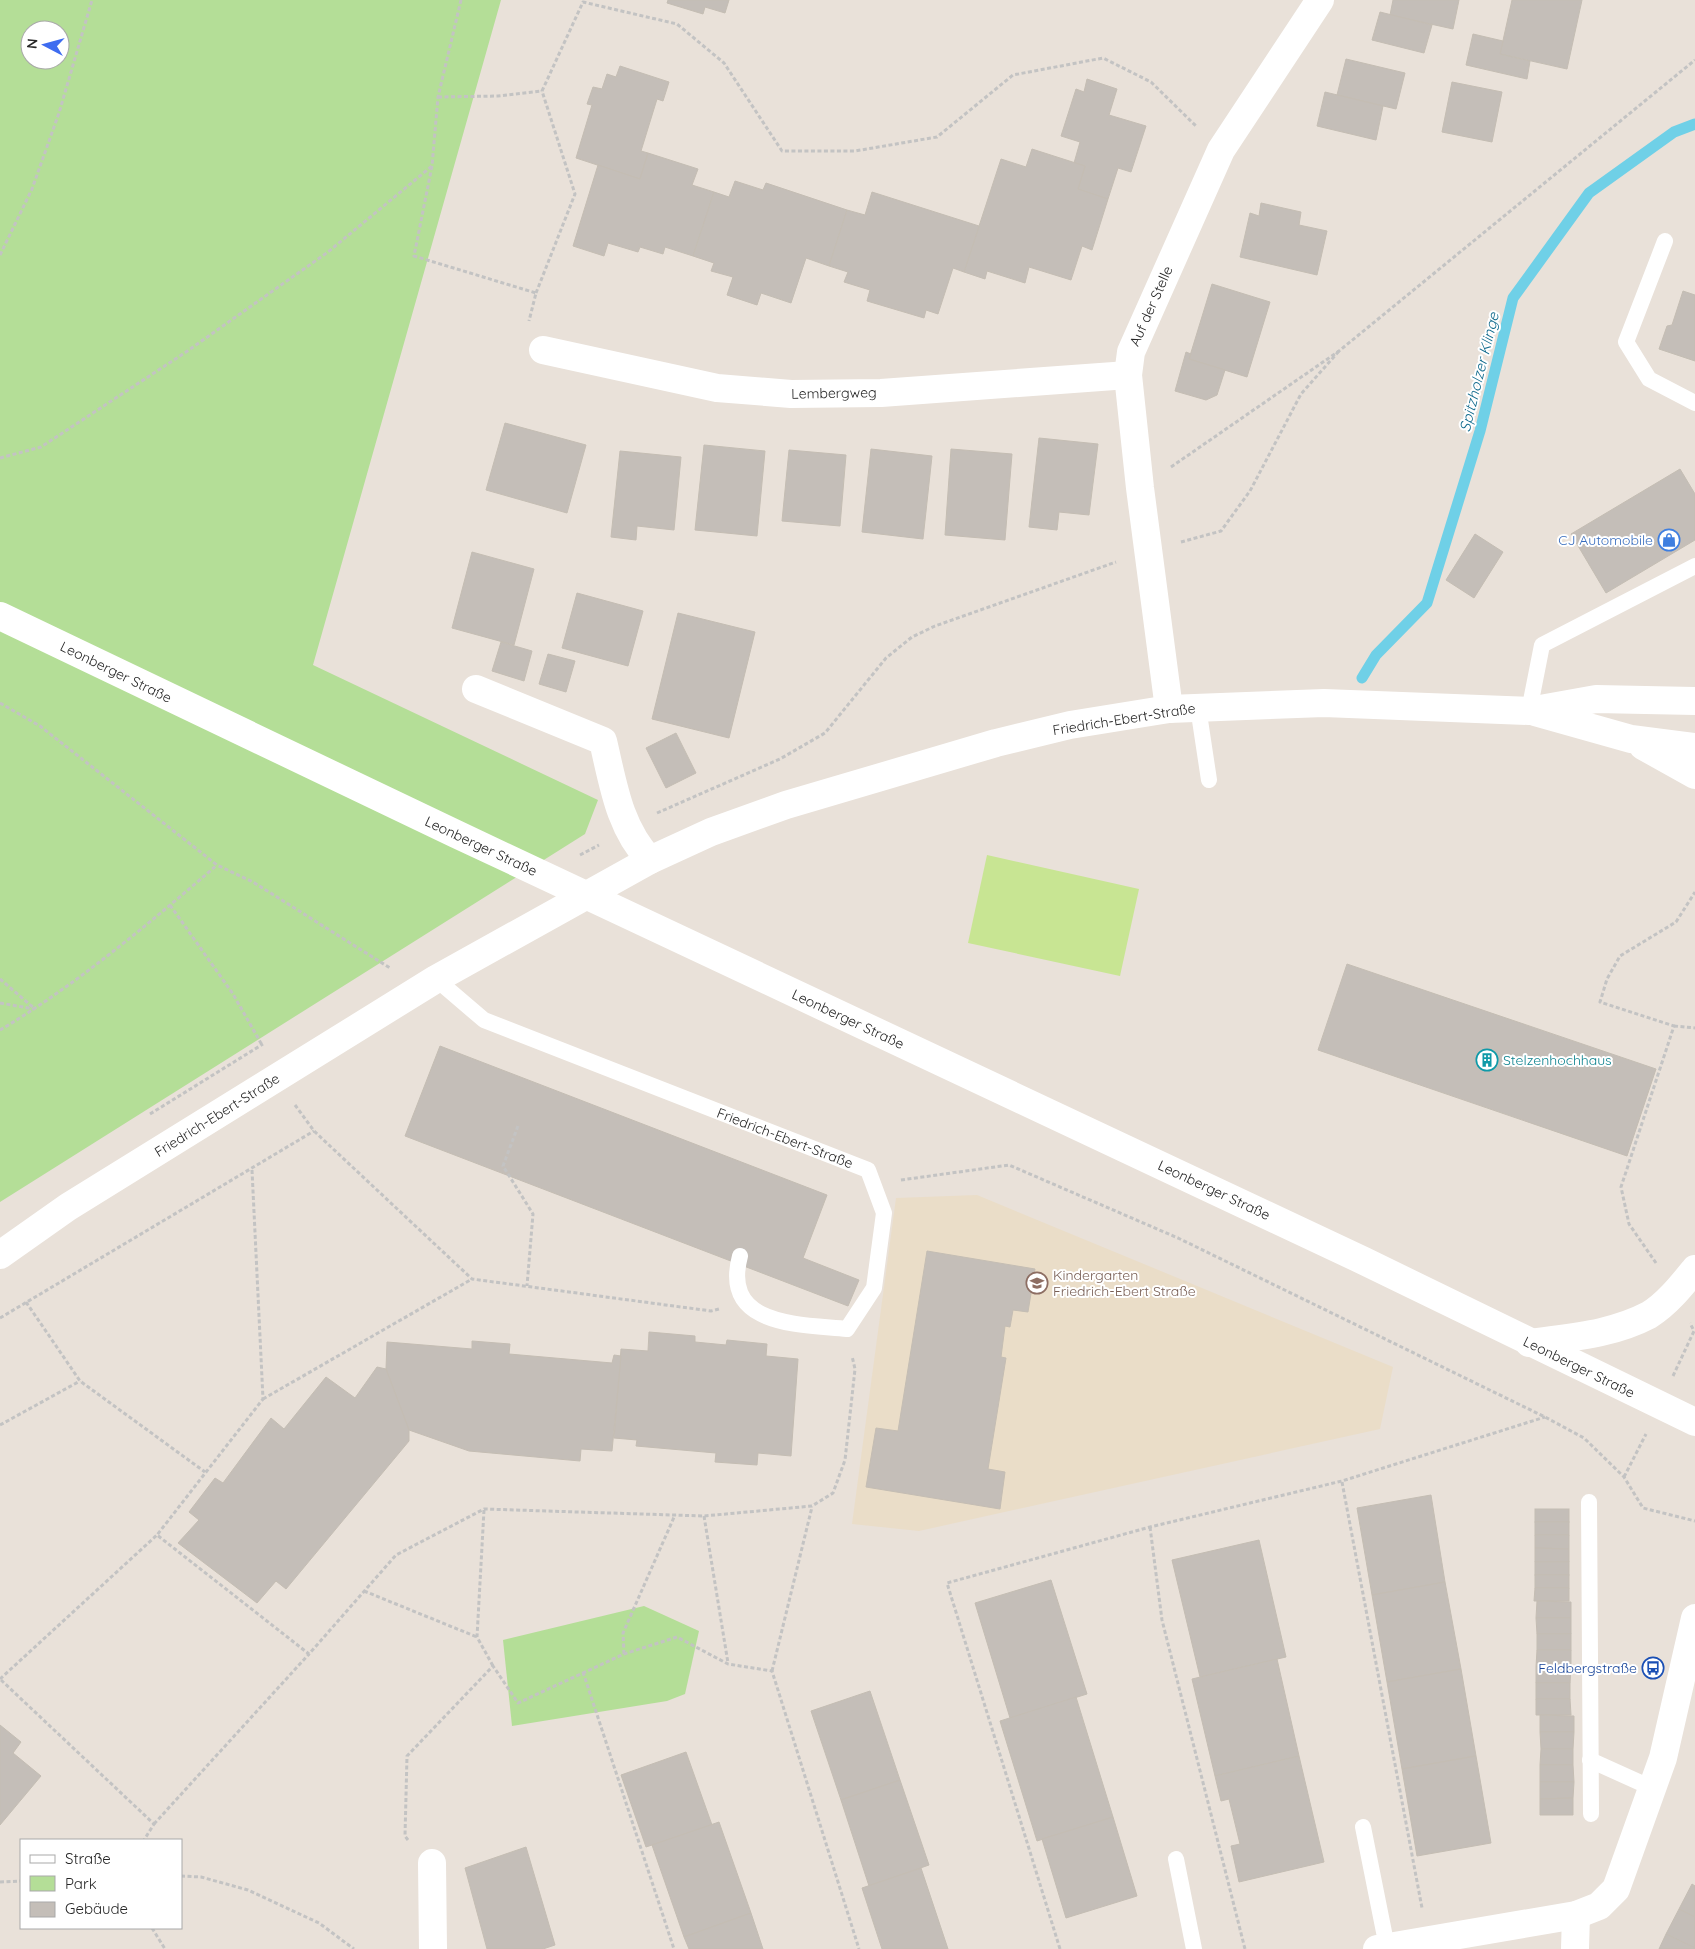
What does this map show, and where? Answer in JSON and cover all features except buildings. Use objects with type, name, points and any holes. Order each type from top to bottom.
[{"type":"street","name":"Auf der Stelle","points":[[1169,709],[1140,488],[1128,375],[1131,352],[1221,150],[1320,0]]},
{"type":"street","name":"Lembergweg","points":[[543,350],[717,388],[791,394],[881,393],[1128,375]]},
{"type":"street","name":"Leonberger Straße","points":[[0,616],[737,967],[1355,1256],[1529,1343],[1695,1422]]},
{"type":"street","points":[[476,689],[603,741],[621,814],[637,847],[650,860]]},
{"type":"street","name":"Friedrich-Ebert-Straße","points":[[0,1255],[68,1208],[436,979],[650,860],[711,832],[786,805],[996,743],[1070,724],[1169,709],[1324,703],[1529,711],[1596,699],[1693,699]]},
{"type":"street","name":"Friedrich-Ebert-Straße","points":[[1529,711],[1631,739],[1695,747]]},
{"type":"street","name":"Friedrich-Ebert-Straße","points":[[1631,739],[1695,775]]},
{"type":"street","points":[[1529,1343],[1600,1334],[1649,1314],[1674,1294],[1695,1269]]},
{"type":"street","points":[[1382,1948],[1576,1915],[1599,1906],[1616,1889],[1663,1758],[1695,1618]]},
{"type":"street","points":[[432,1863],[433,1949]]},
{"type":"street","points":[[1575,1949],[1576,1915]]},
{"type":"lane","points":[[1665,241],[1626,342],[1649,379],[1695,403]]},
{"type":"lane","points":[[1529,711],[1542,645],[1695,566]]},
{"type":"lane","points":[[1198,707],[1209,780]]},
{"type":"lane","name":"Friedrich-Ebert-Straße","points":[[436,979],[484,1020],[868,1170],[884,1213],[874,1288],[846,1329]]},
{"type":"lane","points":[[740,1256],[739,1282],[744,1301],[760,1315],[783,1323],[846,1329]]},
{"type":"lane","points":[[1589,1502],[1591,1814]]},
{"type":"lane","points":[[1590,1760],[1652,1788]]},
{"type":"lane","points":[[1363,1827],[1382,1948]]},
{"type":"lane","points":[[1176,1858],[1194,1949]]},
{"type":"path","points":[[0,255],[32,189],[62,104],[92,0]]},
{"type":"path","points":[[460,0],[438,97],[432,166],[414,256],[536,293]]},
{"type":"path","points":[[543,350],[523,342],[536,293],[575,194],[542,91],[584,1],[677,24],[724,63],[782,151],[855,151],[937,137],[1013,75],[1103,58],[1152,82],[1221,150]]},
{"type":"path","points":[[1140,488],[1339,351],[1695,60]]},
{"type":"path","points":[[438,97],[498,96],[542,91]]},
{"type":"path","points":[[0,458],[41,447],[186,352],[328,252],[432,166]]},
{"type":"path","points":[[1149,550],[1221,531],[1250,490],[1300,394],[1339,351]]},
{"type":"path","points":[[0,703],[40,726],[217,864],[253,882],[390,968]]},
{"type":"path","points":[[0,1030],[35,1009],[170,905],[217,864]]},
{"type":"path","points":[[1695,892],[1676,922],[1620,956],[1607,979],[1600,1002],[1674,1026],[1695,1028]]},
{"type":"path","points":[[170,905],[233,994]]},
{"type":"path","points":[[0,978],[35,1009]]},
{"type":"path","points":[[0,1003],[35,1009]]},
{"type":"path","points":[[1674,1026],[1621,1187],[1628,1224],[1674,1294]]},
{"type":"path","points":[[302,1117],[314,1131],[472,1279],[711,1311],[744,1301]]},
{"type":"path","points":[[518,1126],[503,1166],[533,1214],[528,1286]]},
{"type":"path","points":[[0,1318],[252,1170],[314,1131]]},
{"type":"path","points":[[873,1184],[1009,1165],[1178,1238],[1545,1417],[1584,1438],[1624,1477],[1642,1508],[1695,1522]]},
{"type":"path","points":[[252,1170],[263,1399]]},
{"type":"path","points":[[154,1824],[0,1680],[157,1535],[263,1399],[472,1279]]},
{"type":"path","points":[[26,1302],[80,1381],[205,1472]]},
{"type":"path","points":[[145,1839],[154,1824],[309,1654],[396,1555],[484,1509],[704,1516],[812,1506],[833,1492],[844,1460],[855,1369],[846,1329]]},
{"type":"path","points":[[0,1425],[80,1381]]},
{"type":"path","points":[[1060,1949],[947,1583],[1150,1527],[1342,1481],[1545,1417]]},
{"type":"path","points":[[1342,1481],[1428,1941]]},
{"type":"path","points":[[812,1506],[772,1671],[859,1949]]},
{"type":"path","points":[[484,1509],[477,1637],[493,1666],[518,1703],[624,1654],[677,1637],[728,1664],[772,1671]]},
{"type":"path","points":[[624,1654],[623,1633],[675,1515]]},
{"type":"path","points":[[704,1516],[728,1664]]},
{"type":"path","points":[[1150,1527],[1162,1620],[1245,1949]]},
{"type":"path","points":[[157,1535],[309,1654]]},
{"type":"path","points":[[364,1591],[477,1637]]},
{"type":"path","points":[[432,1863],[405,1836],[407,1756],[493,1666]]},
{"type":"path","points":[[583,1672],[674,1949]]},
{"type":"path","points":[[182,1876],[201,1877],[248,1890],[319,1923],[354,1949]]},
{"type":"path","points":[[0,1882],[20,1881]]},
{"type":"path","points":[[153,1929],[165,1949]]},
{"type":"shaded area","name":"Kindergarten Friedrich-Ebert Straße","points":[[977,1195],[1393,1367],[1380,1429],[919,1531],[852,1524],[896,1198]]},
{"type":"green space","points":[[0,0],[501,0],[313,665],[598,800],[585,834],[0,1202]]},
{"type":"green space","points":[[987,855],[1139,889],[1120,976],[968,943]]},
{"type":"green space","points":[[644,1606],[699,1631],[685,1694],[667,1701],[512,1726],[503,1640]]},
{"type":"waterway","name":"Spitzholzer Klinge","points":[[1362,678],[1376,655],[1427,603],[1480,431],[1513,298],[1589,193],[1674,132],[1695,124]]},
{"type":"place","name":"CJ Automobile","points":[[1669,540]]},
{"type":"place","name":"Stelzenhochhaus","points":[[1487,1060]]},
{"type":"place","name":"Kindergarten Friedrich-Ebert Straße","points":[[1037,1283]]},
{"type":"place","name":"Feldbergstraße","points":[[1653,1668]]}]
